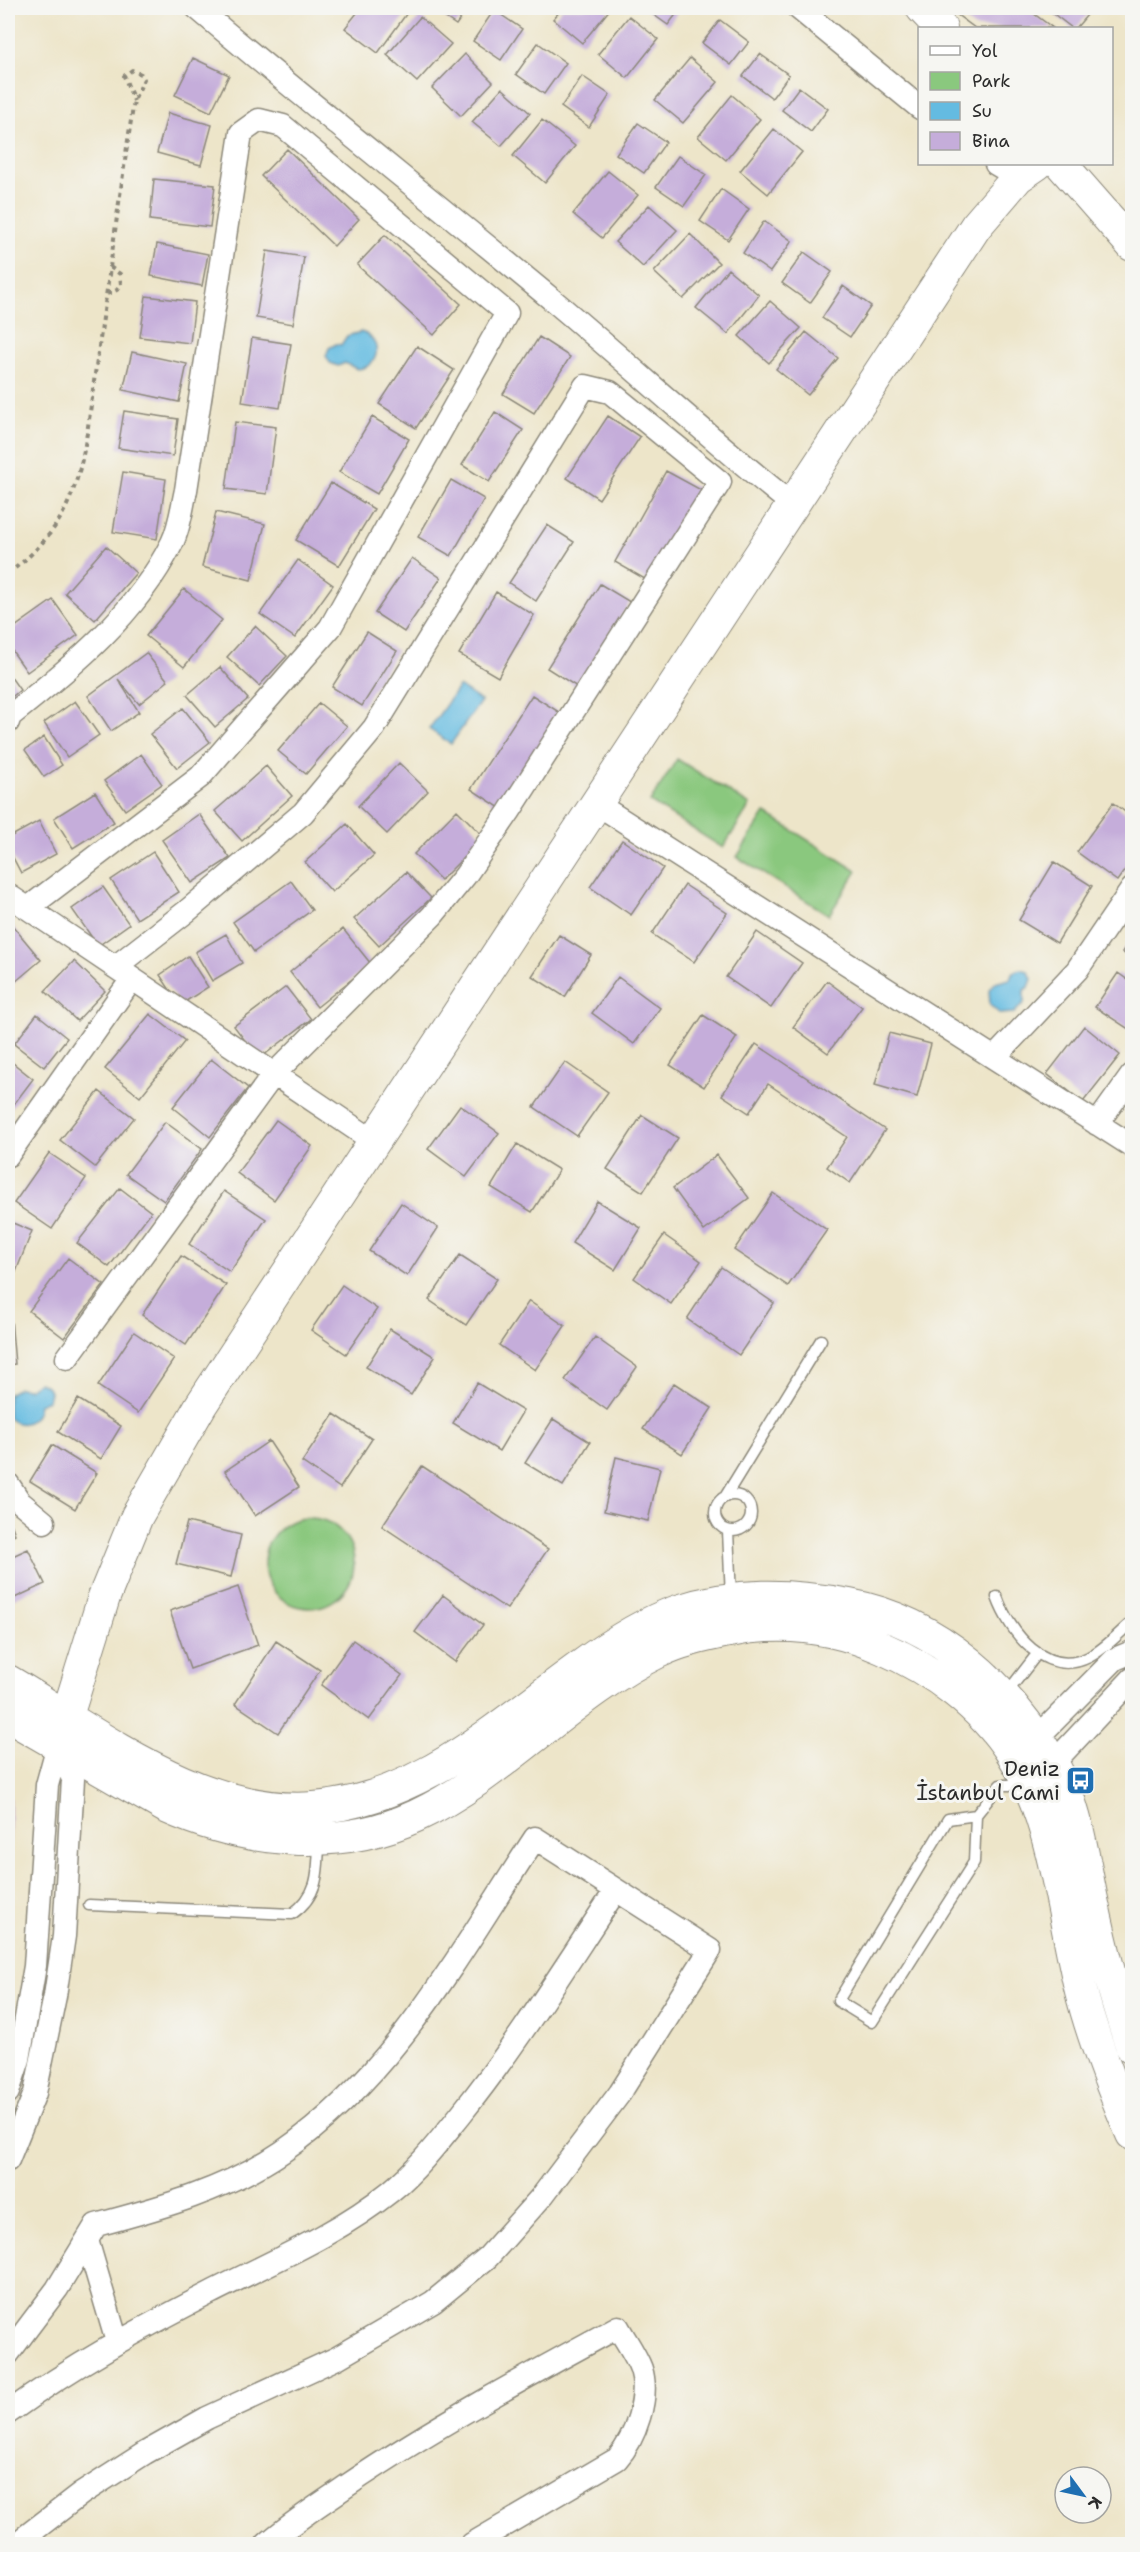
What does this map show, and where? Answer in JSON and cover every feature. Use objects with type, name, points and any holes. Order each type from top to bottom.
[{"type":"street","points":[[197,8],[295,91],[558,304],[658,392],[793,505]]},
{"type":"street","points":[[798,8],[918,106]]},
{"type":"street","points":[[922,8],[940,27]]},
{"type":"street","points":[[8,722],[10,716],[66,672],[137,602],[173,541],[186,490],[241,133],[259,120],[283,126],[507,313],[330,628],[200,777],[28,908]]},
{"type":"street","points":[[1061,165],[1132,245]]},
{"type":"street","points":[[8,2092],[19,2059],[35,1966],[47,1785],[105,1597],[138,1516],[201,1405],[976,226],[1017,168]]},
{"type":"street","points":[[8,1155],[123,973],[187,911],[303,813],[374,728],[585,386],[610,392],[720,482],[541,763],[465,876],[432,916],[274,1074],[67,1358]]},
{"type":"street","points":[[597,804],[1132,1146]]},
{"type":"street","points":[[994,1058],[1077,970],[1132,889]]},
{"type":"street","points":[[8,895],[375,1142]]},
{"type":"street","points":[[1097,1124],[1132,1075]]},
{"type":"street","points":[[8,1484],[20,1502],[44,1522]]},
{"type":"street","points":[[8,1681],[175,1780],[242,1803],[280,1808],[313,1808],[352,1802],[391,1792],[431,1772],[628,1634],[679,1610],[731,1599],[767,1595],[798,1597],[866,1608],[894,1617],[944,1644],[966,1660],[995,1708],[1016,1769],[1039,1808],[1081,1992],[1132,2134]]},
{"type":"street","points":[[8,1716],[166,1807],[193,1819],[243,1834],[274,1839],[319,1838],[359,1833],[415,1816],[472,1783],[619,1674],[659,1651],[691,1639],[750,1626],[788,1625],[829,1630],[871,1643],[905,1657],[995,1708]]},
{"type":"street","points":[[1016,1769],[1115,1659],[1132,1652]]},
{"type":"street","points":[[1016,1769],[1054,1765],[1132,1679]]},
{"type":"street","points":[[8,2160],[35,2093],[55,1996],[64,1936],[73,1779],[58,1745]]},
{"type":"street","points":[[1054,1765],[1068,1795],[1106,1966],[1132,2047]]},
{"type":"street","points":[[8,2354],[57,2289],[96,2225],[167,2206],[229,2181],[281,2152],[338,2108],[376,2070],[426,2003],[535,1838],[710,1950],[620,2093],[543,2195],[488,2257],[433,2302],[337,2358],[207,2418],[146,2453],[81,2494],[16,2544]]},
{"type":"street","points":[[8,2413],[52,2380],[117,2342],[298,2252],[344,2225],[393,2189],[432,2151],[494,2073],[616,1890]]},
{"type":"street","points":[[87,2240],[117,2342]]},
{"type":"street","points":[[267,2544],[284,2529],[368,2471],[471,2406],[618,2327],[641,2370],[642,2394],[637,2422],[624,2451],[616,2459],[472,2544]]},
{"type":"lane","points":[[725,1497],[738,1495],[751,1508],[746,1526],[741,1530],[729,1531],[723,1528],[716,1518],[716,1506],[725,1497],[820,1340]]},
{"type":"lane","points":[[729,1531],[731,1599]]},
{"type":"lane","points":[[996,1597],[1003,1615],[1014,1631],[1037,1653],[1058,1662],[1080,1661],[1091,1656],[1132,1622]]},
{"type":"lane","points":[[995,1708],[1037,1653]]},
{"type":"lane","points":[[976,1815],[948,1819],[838,2001],[872,2022],[974,1862],[976,1815],[1016,1769]]},
{"type":"lane","points":[[89,1905],[292,1914],[309,1899],[315,1889],[318,1878],[319,1838]]},
{"type":"path","points":[[8,573],[33,553],[50,533],[63,514],[73,489],[90,408],[134,101],[144,79],[141,74],[132,70],[124,76],[134,101]]},
{"type":"path","points":[[107,294],[117,290],[120,285],[120,274],[110,267]]},
{"type":"green space","points":[[677,759],[750,805],[723,848],[650,802]]},
{"type":"green space","points":[[765,813],[857,871],[829,915],[737,857]]},
{"type":"green space","points":[[309,1518],[326,1521],[341,1531],[351,1546],[354,1563],[351,1580],[341,1595],[326,1605],[309,1608],[292,1605],[277,1595],[267,1580],[264,1563],[267,1546],[277,1531],[292,1521]]},
{"type":"water","points":[[361,332],[373,341],[376,347],[371,364],[357,369],[345,363],[338,366],[330,363],[326,356],[329,348],[336,344],[341,345],[347,336]]},
{"type":"water","points":[[459,686],[481,701],[451,744],[429,729]]},
{"type":"water","points":[[1020,969],[1028,971],[1032,979],[1029,987],[1024,990],[1024,1003],[1014,1013],[1000,1014],[990,1005],[989,990],[995,983],[1010,979],[1012,973]]},
{"type":"water","points":[[39,1382],[48,1387],[50,1392],[48,1400],[39,1404],[36,1415],[23,1423],[8,1418],[8,1394],[18,1388],[29,1389]]},
{"type":"building","points":[[361,8],[399,8],[407,13],[378,53],[345,28]]},
{"type":"building","points":[[431,8],[468,8],[456,25]]},
{"type":"building","points":[[563,8],[611,8],[582,43],[553,19]]},
{"type":"building","points":[[644,8],[681,8],[668,25]]},
{"type":"building","points":[[961,8],[1026,8],[1052,27],[974,27],[956,14]]},
{"type":"building","points":[[1046,8],[1093,8],[1077,27],[1071,27]]},
{"type":"building","points":[[494,10],[522,29],[501,60],[473,41]]},
{"type":"building","points":[[629,16],[658,39],[627,78],[598,54]]},
{"type":"building","points":[[420,17],[451,44],[417,82],[387,55]]},
{"type":"building","points":[[720,20],[749,42],[731,65],[702,43]]},
{"type":"building","points":[[538,43],[566,63],[544,94],[516,74]]},
{"type":"building","points":[[465,54],[493,82],[461,116],[432,88]]},
{"type":"building","points":[[760,54],[789,75],[772,98],[743,76]]},
{"type":"building","points":[[193,58],[229,75],[211,112],[175,95]]},
{"type":"building","points":[[690,58],[718,82],[683,123],[655,100]]},
{"type":"building","points":[[582,76],[610,95],[589,127],[561,107]]},
{"type":"building","points":[[799,87],[828,109],[811,132],[782,110]]},
{"type":"building","points":[[502,88],[530,113],[501,146],[472,122]]},
{"type":"building","points":[[732,95],[760,119],[726,160],[698,137]]},
{"type":"building","points":[[168,113],[212,125],[201,165],[157,153]]},
{"type":"building","points":[[542,120],[575,146],[545,183],[513,156]]},
{"type":"building","points":[[638,123],[666,142],[644,173],[616,154]]},
{"type":"building","points":[[774,129],[802,152],[768,194],[740,171]]},
{"type":"building","points":[[287,149],[359,219],[334,246],[261,176]]},
{"type":"building","points":[[678,156],[706,175],[684,206],[656,187]]},
{"type":"building","points":[[608,171],[638,195],[602,238],[573,214]]},
{"type":"building","points":[[154,179],[215,185],[210,227],[150,220]]},
{"type":"building","points":[[721,189],[749,209],[728,240],[700,221]]},
{"type":"building","points":[[649,205],[677,230],[643,267],[615,242]]},
{"type":"building","points":[[764,221],[792,241],[770,272],[743,253]]},
{"type":"building","points":[[690,234],[719,263],[683,299],[654,272]]},
{"type":"building","points":[[385,235],[461,304],[434,335],[357,265]]},
{"type":"building","points":[[157,244],[208,254],[202,286],[151,276]]},
{"type":"building","points":[[267,251],[304,257],[293,324],[256,318]]},
{"type":"building","points":[[804,252],[832,272],[810,303],[782,283]]},
{"type":"building","points":[[728,269],[759,295],[728,334],[696,308]]},
{"type":"building","points":[[843,286],[871,306],[850,337],[822,318]]},
{"type":"building","points":[[146,296],[195,302],[190,343],[140,337]]},
{"type":"building","points":[[770,301],[801,328],[769,363],[739,336]]},
{"type":"building","points":[[806,332],[838,358],[808,395],[776,369]]},
{"type":"building","points":[[539,337],[570,357],[534,413],[503,394]]},
{"type":"building","points":[[252,338],[291,344],[280,408],[242,402]]},
{"type":"building","points":[[417,346],[454,370],[416,428],[379,404]]},
{"type":"building","points":[[132,352],[187,364],[179,402],[123,390]]},
{"type":"building","points":[[124,411],[178,419],[173,456],[118,448]]},
{"type":"building","points":[[495,412],[523,430],[489,482],[462,465]]},
{"type":"building","points":[[608,416],[640,437],[599,499],[567,478]]},
{"type":"building","points":[[372,417],[409,439],[377,494],[339,472]]},
{"type":"building","points":[[235,422],[276,427],[267,494],[226,489]]},
{"type":"building","points":[[666,471],[701,490],[650,582],[615,562]]},
{"type":"building","points":[[123,472],[166,479],[157,539],[113,532]]},
{"type":"building","points":[[451,480],[484,499],[451,556],[418,537]]},
{"type":"building","points":[[331,483],[374,509],[339,566],[296,540]]},
{"type":"building","points":[[216,512],[265,524],[251,580],[202,567]]},
{"type":"building","points":[[547,525],[574,542],[536,601],[509,583]]},
{"type":"building","points":[[106,546],[136,573],[95,620],[65,593]]},
{"type":"building","points":[[412,558],[441,578],[404,632],[375,613]]},
{"type":"building","points":[[298,560],[333,585],[295,638],[260,614]]},
{"type":"building","points":[[600,584],[630,602],[577,687],[547,668]]},
{"type":"building","points":[[184,589],[222,620],[184,667],[146,636]]},
{"type":"building","points":[[496,592],[534,615],[498,677],[459,654]]},
{"type":"building","points":[[53,600],[78,635],[27,672],[8,645],[8,632]]},
{"type":"building","points":[[255,626],[287,656],[259,686],[227,657]]},
{"type":"building","points":[[367,632],[397,651],[362,706],[332,687]]},
{"type":"building","points":[[146,653],[168,681],[139,704],[118,679],[139,712],[111,731],[88,696]]},
{"type":"building","points":[[220,667],[248,699],[215,727],[187,695]]},
{"type":"building","points":[[8,673],[20,690],[8,700]]},
{"type":"building","points":[[532,695],[562,714],[500,808],[471,789]]},
{"type":"building","points":[[75,701],[99,735],[67,757],[44,723]]},
{"type":"building","points":[[319,703],[347,726],[306,774],[278,751]]},
{"type":"building","points":[[183,708],[210,742],[177,768],[150,734]]},
{"type":"building","points":[[44,737],[62,765],[44,777],[25,750]]},
{"type":"building","points":[[141,754],[162,784],[125,810],[104,781]]},
{"type":"building","points":[[399,763],[428,791],[387,834],[358,806]]},
{"type":"building","points":[[266,766],[292,796],[242,841],[215,811]]},
{"type":"building","points":[[95,792],[114,822],[73,848],[54,818]]},
{"type":"building","points":[[1113,803],[1132,817],[1132,860],[1117,881],[1077,852]]},
{"type":"building","points":[[457,810],[484,837],[441,880],[414,854]]},
{"type":"building","points":[[199,814],[230,858],[192,883],[162,840]]},
{"type":"building","points":[[39,821],[56,854],[21,873],[8,848],[8,838]]},
{"type":"building","points":[[347,824],[374,855],[332,892],[305,862]]},
{"type":"building","points":[[622,840],[663,868],[631,915],[590,887]]},
{"type":"building","points":[[153,852],[179,892],[137,919],[111,880]]},
{"type":"building","points":[[1054,862],[1092,886],[1057,943],[1019,920]]},
{"type":"building","points":[[406,872],[431,898],[379,946],[354,919]]},
{"type":"building","points":[[291,881],[312,910],[254,952],[233,922]]},
{"type":"building","points":[[685,885],[727,913],[694,962],[652,934]]},
{"type":"building","points":[[103,887],[129,924],[98,946],[72,909]]},
{"type":"building","points":[[12,925],[41,960],[8,988],[8,929]]},
{"type":"building","points":[[343,929],[371,964],[317,1007],[290,972]]},
{"type":"building","points":[[757,932],[802,963],[771,1008],[726,977]]},
{"type":"building","points":[[226,934],[242,963],[212,981],[195,952]]},
{"type":"building","points":[[559,935],[591,955],[565,997],[532,976]]},
{"type":"building","points":[[1132,937],[1132,959],[1122,952]]},
{"type":"building","points":[[188,956],[208,987],[180,1005],[160,975]]},
{"type":"building","points":[[74,961],[105,991],[77,1021],[45,991]]},
{"type":"building","points":[[1118,973],[1132,983],[1132,1026],[1130,1030],[1095,1007]]},
{"type":"building","points":[[618,977],[660,1008],[634,1044],[592,1013]]},
{"type":"building","points":[[827,981],[862,1007],[828,1053],[793,1027]]},
{"type":"building","points":[[286,987],[311,1019],[259,1059],[234,1026]]},
{"type":"building","points":[[37,1014],[67,1038],[44,1067],[14,1044]]},
{"type":"building","points":[[150,1014],[185,1041],[140,1097],[105,1069]]},
{"type":"building","points":[[703,1015],[737,1037],[704,1087],[670,1065]]},
{"type":"building","points":[[1084,1026],[1120,1055],[1083,1102],[1047,1074]]},
{"type":"building","points":[[889,1033],[931,1044],[917,1097],[875,1085]]},
{"type":"building","points":[[756,1044],[885,1130],[850,1183],[827,1167],[847,1137],[768,1084],[749,1113],[722,1095]]},
{"type":"building","points":[[8,1059],[33,1079],[8,1112]]},
{"type":"building","points":[[211,1059],[248,1088],[210,1137],[173,1107]]},
{"type":"building","points":[[565,1062],[608,1092],[577,1136],[534,1107]]},
{"type":"building","points":[[99,1091],[134,1118],[95,1167],[60,1140]]},
{"type":"building","points":[[460,1105],[499,1133],[466,1177],[428,1149]]},
{"type":"building","points":[[642,1115],[678,1138],[643,1192],[607,1169]]},
{"type":"building","points":[[276,1120],[312,1146],[274,1200],[237,1173]]},
{"type":"building","points":[[165,1122],[202,1149],[164,1201],[126,1174]]},
{"type":"building","points":[[517,1144],[559,1170],[532,1212],[491,1187]]},
{"type":"building","points":[[49,1153],[86,1178],[52,1229],[14,1203]]},
{"type":"building","points":[[717,1155],[749,1198],[704,1231],[673,1188]]},
{"type":"building","points":[[120,1188],[151,1212],[109,1267],[77,1243]]},
{"type":"building","points":[[224,1191],[266,1219],[230,1272],[189,1244]]},
{"type":"building","points":[[773,1193],[827,1230],[788,1286],[734,1250]]},
{"type":"building","points":[[597,1201],[641,1228],[615,1270],[572,1243]]},
{"type":"building","points":[[401,1203],[438,1228],[407,1276],[369,1251]]},
{"type":"building","points":[[8,1221],[32,1231],[8,1292]]},
{"type":"building","points":[[664,1235],[701,1261],[671,1304],[634,1278]]},
{"type":"building","points":[[460,1255],[497,1279],[466,1325],[429,1300]]},
{"type":"building","points":[[181,1256],[226,1285],[186,1345],[142,1315]]},
{"type":"building","points":[[68,1258],[104,1285],[64,1338],[29,1311]]},
{"type":"building","points":[[721,1267],[774,1303],[739,1355],[687,1319]]},
{"type":"building","points":[[342,1285],[377,1309],[346,1354],[311,1330]]},
{"type":"building","points":[[529,1301],[565,1326],[535,1370],[499,1345]]},
{"type":"building","points":[[8,1307],[10,1307],[15,1364],[8,1365]]},
{"type":"building","points":[[390,1329],[435,1357],[411,1395],[366,1367]]},
{"type":"building","points":[[134,1332],[174,1359],[138,1413],[98,1386]]},
{"type":"building","points":[[595,1337],[637,1367],[607,1410],[565,1380]]},
{"type":"building","points":[[477,1383],[523,1411],[499,1451],[453,1423]]},
{"type":"building","points":[[674,1383],[712,1408],[682,1454],[643,1429]]},
{"type":"building","points":[[78,1399],[121,1426],[101,1459],[58,1432]]},
{"type":"building","points":[[334,1414],[372,1439],[340,1488],[302,1462]]},
{"type":"building","points":[[553,1419],[590,1442],[563,1486],[525,1463]]},
{"type":"building","points":[[269,1441],[299,1487],[255,1516],[225,1471]]},
{"type":"building","points":[[52,1445],[97,1473],[75,1509],[30,1481]]},
{"type":"building","points":[[616,1457],[660,1468],[648,1521],[604,1511]]},
{"type":"building","points":[[422,1466],[548,1549],[507,1609],[382,1526]]},
{"type":"building","points":[[8,1515],[15,1534],[8,1537]]},
{"type":"building","points":[[187,1522],[241,1535],[231,1577],[176,1564]]},
{"type":"building","points":[[28,1549],[45,1584],[8,1601],[8,1558]]},
{"type":"building","points":[[238,1587],[258,1645],[190,1669],[170,1611]]},
{"type":"building","points":[[443,1595],[483,1625],[455,1662],[415,1632]]},
{"type":"building","points":[[353,1640],[402,1675],[369,1720],[321,1685]]},
{"type":"building","points":[[276,1641],[320,1670],[278,1733],[235,1704]]},
{"type":"building","points":[[8,1798],[11,1798],[10,1842],[8,1841]]},
{"type":"place","name":"Deniz İstanbul Cami","points":[[1081,1781]]}]
